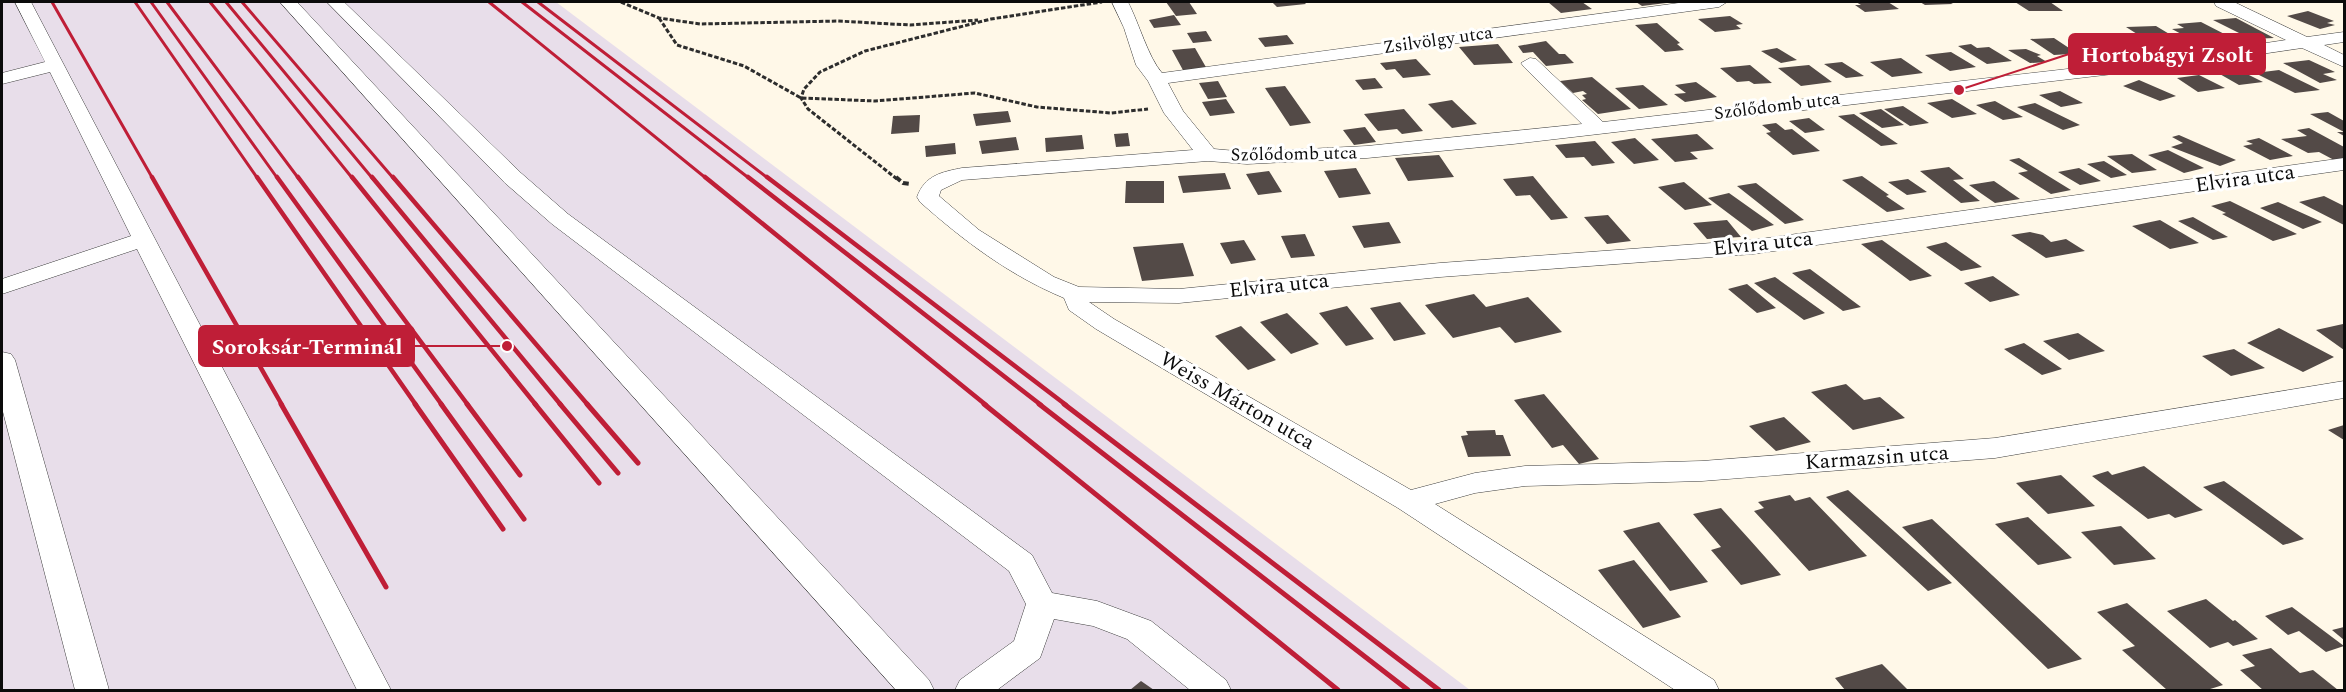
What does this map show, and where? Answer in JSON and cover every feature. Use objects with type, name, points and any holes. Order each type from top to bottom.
[{"type":"street","points":[[23,2],[374,690]]},
{"type":"street","points":[[288,2],[917,690]]},
{"type":"street","points":[[335,2],[513,178],[560,219],[1021,563],[1042,604],[1028,649],[972,690]]},
{"type":"street","points":[[1120,2],[1133,28],[1145,65],[1157,78],[1171,107],[1208,154]]},
{"type":"street","name":"Zsilvölgy utca","points":[[1157,78],[1719,2]]},
{"type":"street","points":[[2222,2],[2344,62]]},
{"type":"street","name":"Szőlődomb utca","points":[[930,188],[941,178],[962,174],[1208,154],[1247,158],[1367,152],[1598,128],[2173,62],[2344,37]]},
{"type":"street","points":[[1530,63],[1598,128]]},
{"type":"street","points":[[2,79],[56,65]]},
{"type":"street","name":"Elvira utca","points":[[1075,294],[1179,296],[1440,270],[1753,247],[2344,164]]},
{"type":"street","points":[[930,188],[928,197],[972,234],[1046,282],[1075,294]]},
{"type":"street","points":[[2,287],[144,239]]},
{"type":"street","name":"Weiss Márton utca","points":[[1075,294],[1078,305],[1105,324],[1408,501],[1702,690]]},
{"type":"street","points":[[2,360],[93,690]]},
{"type":"street","name":"Karmazsin utca","points":[[1408,501],[1475,483],[1525,476],[1702,471],[1995,448],[2344,390]]},
{"type":"street","points":[[1042,604],[1097,614],[1139,630],[1214,690]]},
{"type":"path","points":[[621,2],[659,18],[700,24],[838,21],[910,25],[991,19],[1103,2]]},
{"type":"path","points":[[659,18],[677,45],[744,66],[801,98],[875,101],[975,93],[1037,107],[1101,112],[1171,107]]},
{"type":"path","points":[[801,98],[804,89],[820,72],[865,51],[991,19]]},
{"type":"path","points":[[801,98],[808,109],[903,183],[930,188]]},
{"type":"shaded area","points":[[2,2],[556,2],[1470,690],[2,690]]},
{"type":"building","points":[[1166,2],[1189,2],[1197,14],[1176,16]]},
{"type":"building","points":[[1272,2],[1304,2],[1306,4],[1277,7]]},
{"type":"building","points":[[1548,2],[1582,2],[1592,9],[1561,13]]},
{"type":"building","points":[[1636,2],[1665,2],[1666,3],[1642,6]]},
{"type":"building","points":[[1856,2],[1888,2],[1899,9],[1865,12],[1855,5],[1861,5]]},
{"type":"building","points":[[1920,2],[1949,2],[1953,4],[1925,5]]},
{"type":"building","points":[[2015,2],[2050,2],[2063,11],[2029,11]]},
{"type":"building","points":[[2308,11],[2334,21],[2327,23],[2335,25],[2320,29],[2287,16]]},
{"type":"building","points":[[1174,15],[1181,25],[1154,28],[1149,20]]},
{"type":"building","points":[[1730,16],[1743,24],[1736,25],[1741,29],[1715,32],[1698,19]]},
{"type":"building","points":[[2236,18],[2274,38],[2251,39],[2213,20]]},
{"type":"building","points":[[2201,22],[2238,41],[2214,43],[2207,40],[2194,41],[2172,29],[2184,28],[2177,24]]},
{"type":"building","points":[[1657,23],[1680,43],[1677,44],[1684,50],[1665,52],[1635,25]]},
{"type":"building","points":[[2156,26],[2176,38],[2166,38],[2177,45],[2156,46],[2126,27]]},
{"type":"building","points":[[1206,31],[1212,41],[1193,43],[1187,33]]},
{"type":"building","points":[[1287,35],[1294,44],[1265,47],[1258,38]]},
{"type":"building","points":[[2054,38],[2069,48],[2077,47],[2086,53],[2054,55],[2030,39]]},
{"type":"building","points":[[1546,41],[1559,54],[1565,54],[1574,63],[1546,66],[1533,52],[1523,53],[1518,46]]},
{"type":"building","points":[[1498,44],[1513,63],[1474,65],[1459,47]]},
{"type":"building","points":[[1971,44],[1977,48],[1989,47],[2012,61],[1987,64],[1958,46]]},
{"type":"building","points":[[1195,48],[1207,69],[1184,72],[1172,50]]},
{"type":"building","points":[[1777,48],[1797,60],[1781,63],[1761,51]]},
{"type":"building","points":[[2026,49],[2041,55],[2037,56],[2047,62],[2030,63],[2008,50]]},
{"type":"building","points":[[1951,52],[1976,67],[1950,71],[1925,55]]},
{"type":"building","points":[[1901,58],[1923,73],[1892,77],[1870,62]]},
{"type":"building","points":[[1416,59],[1431,75],[1403,78],[1395,69],[1386,70],[1380,63]]},
{"type":"building","points":[[2309,60],[2335,72],[2323,74],[2337,80],[2320,83],[2283,63]]},
{"type":"building","points":[[1842,62],[1864,76],[1846,78],[1824,64]]},
{"type":"building","points":[[1750,65],[1772,83],[1737,82],[1720,68]]},
{"type":"building","points":[[1809,65],[1832,82],[1801,86],[1778,68]]},
{"type":"building","points":[[2239,70],[2263,82],[2239,85],[2218,73]]},
{"type":"building","points":[[2279,70],[2320,90],[2295,93],[2255,73]]},
{"type":"building","points":[[2199,75],[2225,88],[2198,92],[2177,78]]},
{"type":"building","points":[[1592,77],[1631,109],[1598,114],[1582,100],[1586,99],[1582,95],[1587,94],[1583,91],[1573,93],[1560,81]]},
{"type":"building","points":[[1375,78],[1383,88],[1363,90],[1355,80]]},
{"type":"building","points":[[2139,80],[2176,96],[2160,101],[2123,86]]},
{"type":"building","points":[[1218,81],[1227,97],[1208,99],[1199,83]]},
{"type":"building","points":[[1696,82],[1717,97],[1685,102],[1674,94],[1686,93],[1675,85]]},
{"type":"building","points":[[1643,85],[1668,105],[1639,109],[1615,88]]},
{"type":"building","points":[[1285,86],[1311,123],[1290,126],[1265,88]]},
{"type":"building","points":[[2060,91],[2083,103],[2061,107],[2039,95]]},
{"type":"building","points":[[1226,99],[1235,113],[1210,116],[1202,102]]},
{"type":"building","points":[[1952,99],[1977,114],[1952,118],[1927,103]]},
{"type":"building","points":[[1452,100],[1477,124],[1452,128],[1428,104]]},
{"type":"building","points":[[1995,101],[2023,117],[2003,120],[1976,105]]},
{"type":"building","points":[[2035,103],[2080,125],[2063,130],[2017,107]]},
{"type":"building","points":[[1903,106],[1929,123],[1910,126],[1884,109]]},
{"type":"building","points":[[1404,109],[1423,131],[1402,134],[1397,129],[1378,131],[1364,114]]},
{"type":"building","points":[[1881,109],[1904,125],[1882,128],[1859,113]]},
{"type":"building","points":[[1008,111],[1011,122],[976,126],[973,114]]},
{"type":"building","points":[[2328,112],[2344,121],[2344,132],[2310,114]]},
{"type":"building","points":[[1854,114],[1898,144],[1881,146],[1838,116]]},
{"type":"building","points":[[920,115],[919,132],[891,134],[893,116]]},
{"type":"building","points":[[1809,118],[1825,130],[1805,133],[1789,121]]},
{"type":"building","points":[[1776,123],[1785,130],[1792,129],[1820,151],[1793,155],[1766,133],[1771,132],[1762,125]]},
{"type":"building","points":[[1365,127],[1376,142],[1354,145],[1343,130]]},
{"type":"building","points":[[2309,128],[2344,147],[2344,158],[2334,160],[2319,152],[2308,153],[2281,139],[2307,136],[2297,130]]},
{"type":"building","points":[[1128,133],[1130,146],[1116,147],[1114,134]]},
{"type":"building","points":[[1697,134],[1714,149],[1690,152],[1698,159],[1675,162],[1651,139]]},
{"type":"building","points":[[1082,135],[1084,149],[1046,152],[1045,138]]},
{"type":"building","points":[[2179,135],[2236,160],[2220,166],[2171,147],[2183,143],[2172,137]]},
{"type":"building","points":[[1016,137],[1019,150],[982,154],[979,141]]},
{"type":"building","points":[[1635,138],[1659,160],[1634,164],[1611,142]]},
{"type":"building","points":[[2259,138],[2293,156],[2270,160],[2243,146],[2253,144],[2246,141]]},
{"type":"building","points":[[1595,141],[1615,163],[1592,166],[1584,157],[1566,158],[1555,145]]},
{"type":"building","points":[[955,143],[956,154],[926,157],[925,146]]},
{"type":"building","points":[[2168,150],[2204,168],[2184,173],[2148,155]]},
{"type":"building","points":[[2132,154],[2157,170],[2132,173],[2107,156]]},
{"type":"building","points":[[1439,155],[1454,177],[1408,181],[1395,158]]},
{"type":"building","points":[[2019,158],[2071,190],[2051,194],[2018,173],[2028,171],[2009,160]]},
{"type":"building","points":[[2104,161],[2127,175],[2111,178],[2087,164]]},
{"type":"building","points":[[1949,167],[1964,179],[1953,180],[1980,201],[1961,203],[1920,171]]},
{"type":"building","points":[[1356,168],[1371,194],[1339,198],[1324,171]]},
{"type":"building","points":[[2079,168],[2101,181],[2080,185],[2058,172]]},
{"type":"building","points":[[1269,171],[1282,192],[1258,195],[1246,174]]},
{"type":"building","points":[[1225,173],[1231,189],[1183,193],[1178,176]]},
{"type":"building","points":[[1533,176],[1568,218],[1551,220],[1530,195],[1516,196],[1503,179]]},
{"type":"building","points":[[1862,176],[1905,209],[1887,212],[1842,180]]},
{"type":"building","points":[[1908,179],[1927,192],[1907,195],[1888,182]]},
{"type":"building","points":[[1126,181],[1164,181],[1164,203],[1125,203]]},
{"type":"building","points":[[1994,181],[2020,199],[1995,203],[1969,185]]},
{"type":"building","points":[[1684,182],[1712,205],[1685,210],[1658,187]]},
{"type":"building","points":[[1756,183],[1804,220],[1785,224],[1737,186]]},
{"type":"building","points":[[1729,193],[1774,225],[1752,231],[1708,198]]},
{"type":"building","points":[[2324,196],[2344,206],[2344,225],[2299,202]]},
{"type":"building","points":[[2230,201],[2297,234],[2273,241],[2211,206]]},
{"type":"building","points":[[2278,202],[2322,222],[2303,229],[2260,208]]},
{"type":"building","points":[[1608,215],[1631,241],[1607,244],[1584,217]]},
{"type":"building","points":[[2193,217],[2228,237],[2213,240],[2178,221]]},
{"type":"building","points":[[1727,220],[1741,237],[1707,239],[1693,223]]},
{"type":"building","points":[[2160,220],[2199,243],[2170,249],[2132,226]]},
{"type":"building","points":[[1389,222],[1401,243],[1364,248],[1352,226]]},
{"type":"building","points":[[2030,232],[2043,235],[2051,242],[2066,239],[2085,251],[2046,258],[2011,235]]},
{"type":"building","points":[[1305,234],[1315,256],[1291,258],[1281,236]]},
{"type":"building","points":[[1244,240],[1256,260],[1231,264],[1220,243]]},
{"type":"building","points":[[1882,240],[1932,276],[1910,281],[1861,244]]},
{"type":"building","points":[[1946,242],[1982,267],[1961,271],[1926,247]]},
{"type":"building","points":[[1183,243],[1194,276],[1142,281],[1133,247]]},
{"type":"building","points":[[1810,269],[1861,307],[1843,311],[1792,273]]},
{"type":"building","points":[[1993,276],[2020,295],[1990,302],[1964,283]]},
{"type":"building","points":[[1775,277],[1825,313],[1804,320],[1754,283]]},
{"type":"building","points":[[1747,284],[1776,308],[1757,313],[1728,289]]},
{"type":"building","points":[[1474,294],[1486,307],[1528,297],[1562,332],[1515,343],[1500,327],[1453,338],[1425,305]]},
{"type":"building","points":[[1400,302],[1426,334],[1394,341],[1370,308]]},
{"type":"building","points":[[1347,306],[1374,339],[1346,346],[1319,313]]},
{"type":"building","points":[[1287,313],[1319,344],[1291,354],[1260,322]]},
{"type":"building","points":[[2343,324],[2344,350],[2316,330]]},
{"type":"building","points":[[1241,326],[1276,360],[1248,370],[1215,336]]},
{"type":"building","points":[[2279,328],[2334,357],[2303,372],[2247,343]]},
{"type":"building","points":[[2078,333],[2105,351],[2069,360],[2043,341]]},
{"type":"building","points":[[2024,343],[2062,369],[2042,375],[2004,349]]},
{"type":"building","points":[[2234,349],[2265,368],[2231,376],[2202,356]]},
{"type":"building","points":[[1846,384],[1864,400],[1880,397],[1905,418],[1853,430],[1811,392]]},
{"type":"building","points":[[1544,394],[1599,459],[1579,464],[1563,445],[1552,448],[1514,400]]},
{"type":"building","points":[[1784,417],[1811,442],[1776,451],[1749,426]]},
{"type":"building","points":[[2344,425],[2344,440],[2328,430]]},
{"type":"building","points":[[1495,430],[1496,435],[1503,435],[1511,456],[1468,457],[1461,436],[1468,435],[1466,431]]},
{"type":"building","points":[[2144,466],[2203,510],[2175,518],[2169,514],[2148,519],[2092,476],[2108,471],[2112,475]]},
{"type":"building","points":[[2061,475],[2095,506],[2048,514],[2016,483]]},
{"type":"building","points":[[2224,481],[2304,539],[2283,545],[2203,487]]},
{"type":"building","points":[[1848,490],[1952,583],[1928,591],[1826,497]]},
{"type":"building","points":[[1790,495],[1795,501],[1810,497],[1867,556],[1809,571],[1754,511],[1764,508],[1758,502]]},
{"type":"building","points":[[1721,508],[1781,575],[1741,585],[1711,550],[1721,547],[1693,514]]},
{"type":"building","points":[[2028,517],[2072,558],[2038,565],[1995,524]]},
{"type":"building","points":[[1932,519],[2082,659],[2048,669],[1902,527]]},
{"type":"building","points":[[1659,522],[1708,582],[1670,591],[1623,531]]},
{"type":"building","points":[[2121,526],[2156,559],[2114,565],[2081,532]]},
{"type":"building","points":[[1634,560],[1681,617],[1643,628],[1598,570]]},
{"type":"building","points":[[2206,599],[2258,639],[2233,646],[2228,642],[2210,648],[2167,611]]},
{"type":"building","points":[[2127,603],[2223,685],[2207,690],[2167,690],[2122,650],[2135,646],[2097,612]]},
{"type":"building","points":[[2292,607],[2344,646],[2326,652],[2299,631],[2288,635],[2265,616]]},
{"type":"building","points":[[2344,627],[2344,640],[2332,630]]},
{"type":"building","points":[[2271,648],[2300,673],[2313,670],[2338,690],[2263,690],[2240,670],[2255,666],[2242,655]]},
{"type":"building","points":[[1882,664],[1908,690],[1845,690],[1835,678]]},
{"type":"building","points":[[1141,681],[1154,690],[1130,690]]},
{"type":"railway","points":[[52,2],[153,179]]},
{"type":"railway","points":[[135,2],[258,179]]},
{"type":"railway","points":[[151,2],[278,179]]},
{"type":"railway","points":[[167,2],[299,179]]},
{"type":"railway","points":[[210,2],[353,179]]},
{"type":"railway","points":[[226,2],[373,179]]},
{"type":"railway","points":[[242,2],[394,179]]},
{"type":"railway","points":[[489,2],[707,179]]},
{"type":"railway","points":[[522,2],[750,179]]},
{"type":"railway","points":[[538,2],[769,179]]},
{"type":"railway","points":[[152,177],[282,405]]},
{"type":"railway","points":[[257,177],[416,405]]},
{"type":"railway","points":[[277,177],[442,405]]},
{"type":"railway","points":[[298,177],[468,405]]},
{"type":"railway","points":[[352,177],[536,405]]},
{"type":"railway","points":[[372,177],[561,405]]},
{"type":"railway","points":[[393,177],[588,405]]},
{"type":"railway","points":[[705,177],[986,405]]},
{"type":"railway","points":[[748,177],[1041,405]]},
{"type":"railway","points":[[767,177],[1066,405]]},
{"type":"railway","points":[[281,404],[386,587]]},
{"type":"railway","points":[[415,404],[503,529]]},
{"type":"railway","points":[[441,404],[524,519]]},
{"type":"railway","points":[[467,404],[520,475]]},
{"type":"railway","points":[[535,404],[599,483]]},
{"type":"railway","points":[[560,404],[618,473]]},
{"type":"railway","points":[[587,404],[638,463]]},
{"type":"railway","points":[[984,404],[1338,690]]},
{"type":"railway","points":[[1039,404],[1408,690]]},
{"type":"railway","points":[[1064,404],[1439,690]]},
{"type":"place","name":"Hortobágyi Zsolt","points":[[1959,90]]},
{"type":"place","name":"Soroksár-Terminál","points":[[507,346]]}]
